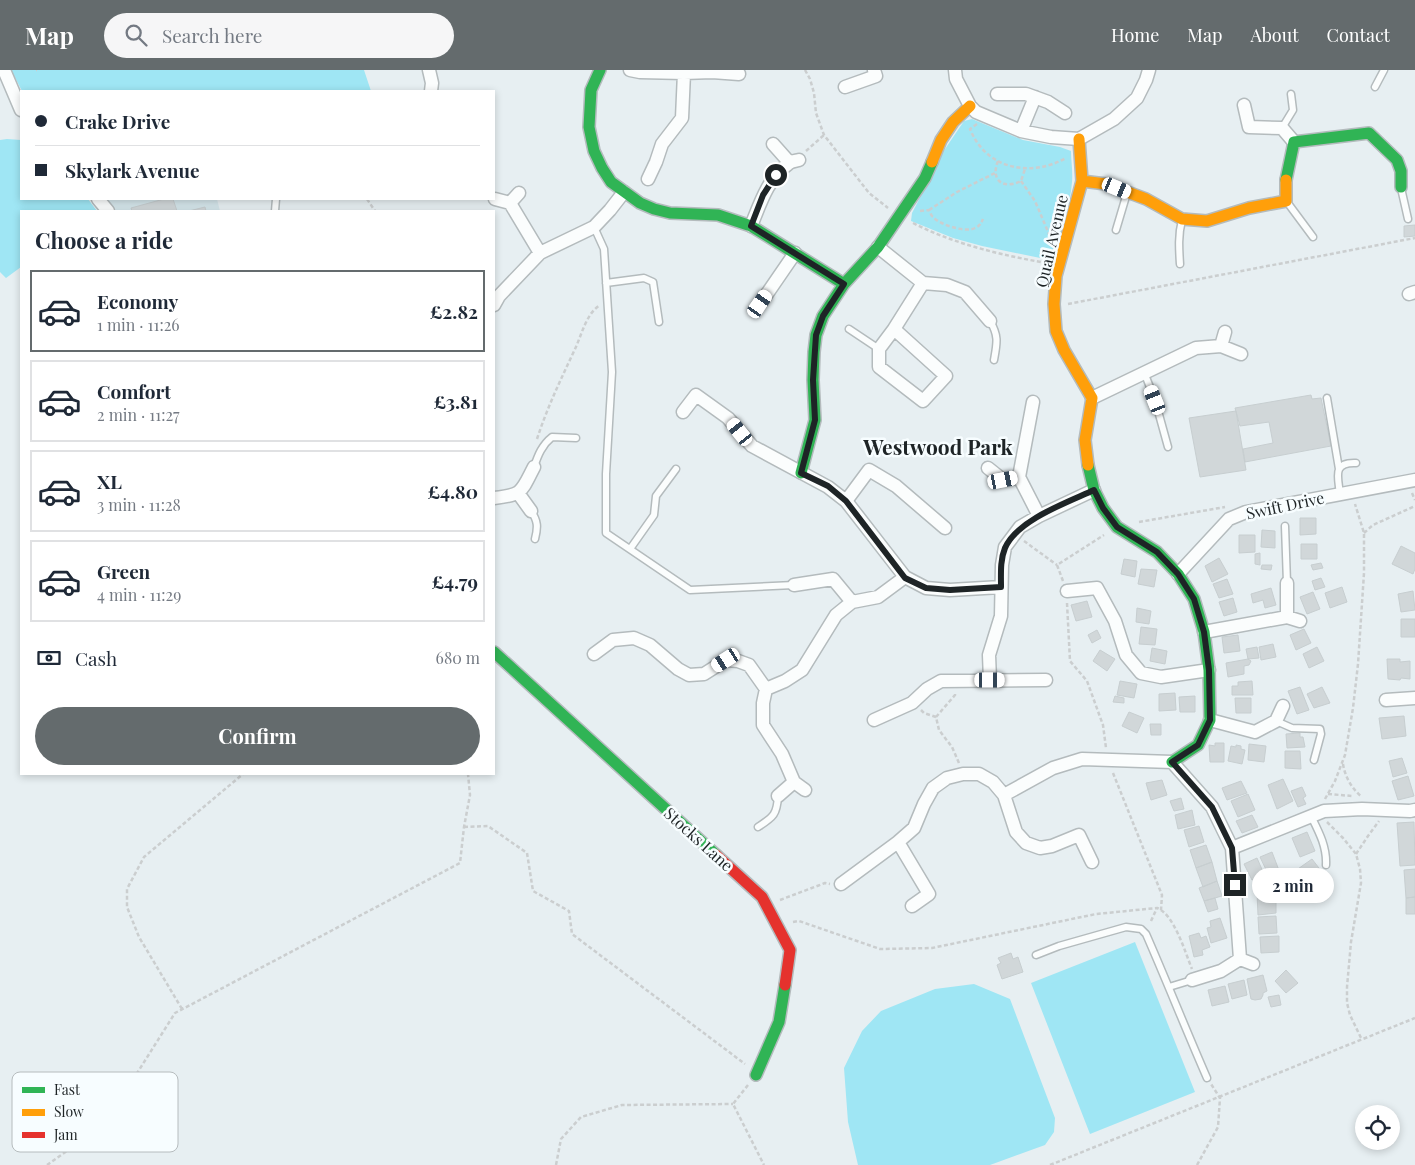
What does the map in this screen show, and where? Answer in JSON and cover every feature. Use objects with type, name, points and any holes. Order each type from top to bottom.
[{"type":"street","points":[[4,70],[20,108]]},
{"type":"street","points":[[429,70],[432,83],[431,90]]},
{"type":"street","points":[[600,70],[591,90],[590,127],[594,151],[611,182],[640,203],[659,210],[670,213],[718,216],[751,226],[844,284]]},
{"type":"street","points":[[630,70],[640,72],[712,72],[741,76]]},
{"type":"street","points":[[845,87],[876,76],[874,70]]},
{"type":"street","points":[[955,70],[956,79],[970,106],[984,117],[1021,131],[1056,138],[1079,139],[1114,120],[1136,98],[1149,70]]},
{"type":"street","points":[[647,182],[662,144],[682,118],[684,73]]},
{"type":"street","points":[[997,94],[1026,94],[1048,102],[1065,113]]},
{"type":"street","points":[[1021,131],[1035,97]]},
{"type":"street","points":[[1244,105],[1244,131],[1282,128],[1294,142]]},
{"type":"street","points":[[801,473],[815,420],[813,380],[816,335],[823,316],[844,284],[904,219],[925,178],[941,140],[953,122],[970,106]]},
{"type":"street","points":[[1294,142],[1369,133],[1397,160],[1401,171],[1401,187]]},
{"type":"street","name":"Quail Avenue","points":[[1079,139],[1082,181],[1056,276],[1054,307],[1056,331],[1064,350],[1092,398]]},
{"type":"street","points":[[1082,181],[1106,184],[1146,199],[1182,219],[1207,221],[1248,208],[1286,201],[1286,175],[1294,142]]},
{"type":"street","points":[[751,226],[763,195],[776,175],[794,161],[773,144]]},
{"type":"street","points":[[495,303],[499,296],[540,253],[594,227],[624,192]]},
{"type":"street","points":[[510,203],[519,193]]},
{"type":"street","points":[[495,199],[510,203],[540,253]]},
{"type":"street","points":[[99,200],[107,210]]},
{"type":"street","points":[[878,247],[923,283],[946,285],[965,292],[990,321]]},
{"type":"street","points":[[760,304],[795,253]]},
{"type":"street","points":[[894,329],[946,376],[922,402],[878,367],[878,348],[894,329],[923,283]]},
{"type":"street","points":[[1221,346],[1225,332]]},
{"type":"street","points":[[1004,795],[1054,768],[1082,759],[1172,762],[1198,745],[1210,720],[1209,670],[1204,632],[1194,599],[1178,574],[1157,552],[1117,527],[1103,508],[1094,490],[1086,455],[1085,440],[1092,398],[1196,348],[1221,346],[1241,354]]},
{"type":"street","points":[[683,412],[696,395],[728,418],[752,446],[828,486],[846,501],[905,578],[926,588],[950,590],[1001,587]]},
{"type":"street","points":[[1033,402],[1019,476],[1038,516]]},
{"type":"street","points":[[495,498],[518,493],[534,467]]},
{"type":"street","points":[[988,468],[1003,480],[1019,476]]},
{"type":"street","points":[[846,501],[868,470],[896,486],[946,528]]},
{"type":"street","name":"Swift Drive","points":[[1178,574],[1229,519],[1246,512],[1415,480]]},
{"type":"street","points":[[990,680],[989,655],[1001,616],[1002,565],[1005,547],[1020,527],[1038,516],[1094,490]]},
{"type":"street","points":[[518,493],[531,511]]},
{"type":"street","points":[[766,689],[785,681],[802,670],[836,615],[852,602],[878,597],[905,578]]},
{"type":"street","points":[[794,585],[833,579],[852,602]]},
{"type":"street","points":[[1204,632],[1294,619],[1287,583]]},
{"type":"street","points":[[1067,591],[1096,588],[1115,621],[1126,655],[1141,673],[1161,677],[1209,670]]},
{"type":"street","points":[[594,654],[613,640],[634,638],[650,645],[678,669],[689,675],[704,674],[726,660],[738,661],[749,665],[766,689],[763,703],[763,725],[800,786],[778,796]]},
{"type":"street","name":"Stocks Lane","points":[[495,653],[762,897],[790,950],[779,1022],[756,1075]]},
{"type":"street","points":[[874,720],[912,703],[927,689],[941,681],[1046,680]]},
{"type":"street","points":[[1386,700],[1415,698]]},
{"type":"street","points":[[1210,720],[1255,732],[1276,721],[1283,706]]},
{"type":"street","points":[[1172,762],[1212,807],[1232,848],[1240,959]]},
{"type":"street","points":[[841,884],[914,828],[933,788],[947,778],[963,774],[979,774],[993,782],[1004,795],[1016,832],[1026,843],[1040,848],[1052,846],[1079,835],[1092,862]]},
{"type":"street","points":[[1232,848],[1324,811],[1362,809],[1415,810]]},
{"type":"street","points":[[898,842],[929,894],[912,906]]},
{"type":"street","points":[[1240,959],[1253,964]]},
{"type":"street","points":[[1195,979],[1221,971],[1240,959]]},
{"type":"lane","points":[[1375,87],[1384,70]]},
{"type":"lane","points":[[1282,128],[1293,110],[1291,94]]},
{"type":"lane","points":[[1401,187],[1408,218]]},
{"type":"lane","points":[[1116,230],[1127,192]]},
{"type":"lane","points":[[1286,201],[1313,237]]},
{"type":"lane","points":[[1180,264],[1180,229],[1182,219]]},
{"type":"lane","points":[[594,227],[604,249],[612,372],[606,474],[606,533],[690,590],[794,585]]},
{"type":"lane","points":[[606,283],[644,278],[653,282],[659,322]]},
{"type":"lane","points":[[990,321],[998,339],[994,360]]},
{"type":"lane","points":[[848,329],[878,348]]},
{"type":"lane","points":[[1144,372],[1155,400],[1168,447]]},
{"type":"lane","points":[[1327,398],[1339,469],[1338,473],[1345,493]]},
{"type":"lane","points":[[534,467],[538,454],[545,443],[552,437],[576,438]]},
{"type":"lane","points":[[1339,469],[1346,463],[1356,463]]},
{"type":"lane","points":[[630,549],[654,515],[656,496],[676,469]]},
{"type":"lane","points":[[531,511],[538,525],[534,539]]},
{"type":"lane","points":[[1285,526],[1287,583]]},
{"type":"lane","points":[[1276,721],[1292,728],[1320,729],[1321,734],[1314,760]]},
{"type":"lane","points":[[758,826],[774,816],[778,796]]},
{"type":"lane","points":[[1316,814],[1326,865]]},
{"type":"lane","points":[[1036,955],[1059,946],[1126,927],[1141,929],[1146,934],[1207,1078]]},
{"type":"lane","points":[[1169,988],[1195,979]]},
{"type":"path","points":[[805,70],[810,79],[814,93],[816,113],[824,135],[868,193],[904,219],[941,236],[962,243],[1051,263]]},
{"type":"path","points":[[966,131],[984,117]]},
{"type":"path","points":[[970,129],[982,148],[998,161],[1024,169],[1042,168],[1066,160],[1056,138]]},
{"type":"path","points":[[794,161],[824,135]]},
{"type":"path","points":[[998,161],[995,173],[1002,183],[1008,185],[1021,182]]},
{"type":"path","points":[[1024,169],[1021,182],[1035,201],[1049,234],[1053,238],[1056,229]]},
{"type":"path","points":[[921,208],[917,212],[929,210],[957,192],[995,173]]},
{"type":"path","points":[[929,210],[932,217],[939,222],[963,229],[973,229],[980,225],[983,218]]},
{"type":"path","points":[[1054,307],[1415,238]]},
{"type":"path","points":[[538,454],[534,448],[561,376],[593,309],[607,300]]},
{"type":"path","points":[[1345,493],[1364,533],[1364,573],[1358,664],[1345,755],[1335,781],[1316,814],[1324,819],[1356,854],[1360,870],[1361,883],[1351,942],[1347,1003],[1350,1015],[1362,1040]]},
{"type":"path","points":[[1364,533],[1373,524],[1415,506]]},
{"type":"path","points":[[1058,565],[1117,527]]},
{"type":"path","points":[[1015,534],[1058,565],[1067,591],[1070,662],[1087,681],[1103,725],[1108,760],[1162,895],[1161,910]]},
{"type":"path","points":[[936,717],[955,695],[955,681]]},
{"type":"path","points":[[912,703],[924,713],[936,717]]},
{"type":"path","points":[[936,717],[939,730],[952,747],[963,774]]},
{"type":"path","points":[[182,1009],[139,937],[127,907],[127,889],[144,857],[242,775]]},
{"type":"path","points":[[138,1072],[175,1013],[460,863],[470,795],[468,775]]},
{"type":"path","points":[[1328,794],[1361,797]]},
{"type":"path","points":[[464,827],[488,826],[526,853],[533,891],[569,911],[572,934],[756,1075],[733,1104]]},
{"type":"path","points":[[766,905],[824,884],[841,884]]},
{"type":"path","points":[[1151,921],[1157,908]]},
{"type":"path","points":[[777,925],[798,920],[880,949],[932,948],[1096,914],[1157,908],[1171,922],[1195,979]]},
{"type":"path","points":[[1050,1165],[1415,1018]]},
{"type":"path","points":[[1198,1165],[1218,1127],[1220,1098],[1207,1078]]},
{"type":"path","points":[[556,1165],[561,1139],[581,1117],[622,1105],[733,1104]]},
{"type":"path","points":[[733,1104],[764,1165]]},
{"type":"path","points":[[47,1165],[66,1152]]},
{"type":"shaded area","points":[[11,70],[364,70],[371,90],[21,90]]},
{"type":"shaded area","points":[[972,119],[1023,140],[1071,151],[1071,192],[1067,212],[1050,260],[953,238],[911,221],[912,213],[945,149],[964,121]]},
{"type":"shaded area","points":[[0,140],[20,140],[20,200],[89,200],[96,210],[20,210],[20,268],[6,278],[0,272]]},
{"type":"shaded area","points":[[104,200],[217,200],[220,210],[112,210]]},
{"type":"shaded area","points":[[1135,942],[1195,1092],[1090,1134],[1031,983]]},
{"type":"shaded area","points":[[974,984],[1010,999],[1055,1118],[1054,1132],[1045,1145],[990,1165],[858,1165],[848,1122],[844,1068],[862,1031],[881,1011],[935,989]]},
{"type":"building","points":[[160,200],[173,200],[177,210],[132,210],[131,208]]},
{"type":"building","points":[[205,207],[206,210],[193,210]]},
{"type":"building","points":[[1415,225],[1415,236],[1404,237],[1404,226]]},
{"type":"building","points":[[1311,395],[1312,399],[1321,398],[1331,446],[1245,462],[1243,449],[1273,443],[1269,422],[1240,426],[1235,408]]},
{"type":"building","points":[[1236,411],[1246,470],[1200,477],[1189,418]]},
{"type":"building","points":[[1300,518],[1316,518],[1316,534],[1300,535]]},
{"type":"building","points":[[1262,530],[1275,531],[1275,548],[1261,547]]},
{"type":"building","points":[[1239,535],[1255,535],[1255,552],[1239,553]]},
{"type":"building","points":[[1301,544],[1317,544],[1317,559],[1301,559]]},
{"type":"building","points":[[1401,546],[1415,553],[1415,569],[1413,574],[1392,564]]},
{"type":"building","points":[[1260,553],[1260,565],[1255,564],[1255,554]]},
{"type":"building","points":[[1219,558],[1228,574],[1212,582],[1205,566]]},
{"type":"building","points":[[1124,559],[1137,561],[1135,577],[1121,574]]},
{"type":"building","points":[[1321,563],[1323,568],[1313,570],[1311,565]]},
{"type":"building","points":[[1262,565],[1272,565],[1271,570],[1261,569]]},
{"type":"building","points":[[1141,569],[1157,570],[1154,587],[1138,584]]},
{"type":"building","points":[[1321,578],[1325,587],[1315,590],[1312,581]]},
{"type":"building","points":[[1227,579],[1233,594],[1219,598],[1213,584]]},
{"type":"building","points":[[1342,587],[1347,602],[1330,608],[1325,593]]},
{"type":"building","points":[[1271,588],[1276,605],[1265,608],[1263,600],[1253,603],[1251,594]]},
{"type":"building","points":[[1413,591],[1415,610],[1401,612],[1398,594]]},
{"type":"building","points":[[1313,592],[1320,609],[1307,614],[1300,597]]},
{"type":"building","points":[[1233,598],[1237,612],[1224,616],[1219,602]]},
{"type":"building","points":[[1087,601],[1092,617],[1076,621],[1071,605]]},
{"type":"building","points":[[1137,608],[1151,611],[1149,624],[1136,622]]},
{"type":"building","points":[[1401,619],[1415,619],[1415,637],[1401,637]]},
{"type":"building","points":[[1141,627],[1157,629],[1155,645],[1139,644]]},
{"type":"building","points":[[1304,629],[1311,643],[1296,650],[1290,635]]},
{"type":"building","points":[[1097,630],[1101,638],[1092,643],[1088,635]]},
{"type":"building","points":[[1238,635],[1240,651],[1224,653],[1222,637]]},
{"type":"building","points":[[1273,644],[1276,657],[1261,660],[1259,647]]},
{"type":"building","points":[[1257,647],[1259,658],[1248,659],[1246,649]]},
{"type":"building","points":[[1317,647],[1324,661],[1309,668],[1303,654]]},
{"type":"building","points":[[1152,648],[1167,651],[1165,664],[1150,661]]},
{"type":"building","points":[[1100,650],[1115,659],[1107,671],[1093,661]]},
{"type":"building","points":[[1248,659],[1251,661],[1249,665],[1244,666],[1244,674],[1228,677],[1226,663]]},
{"type":"building","points":[[1387,659],[1400,659],[1400,662],[1410,661],[1410,679],[1388,679]]},
{"type":"building","points":[[1120,681],[1137,684],[1134,698],[1117,695]]},
{"type":"building","points":[[1252,681],[1253,695],[1232,695],[1232,686],[1238,686],[1238,682]]},
{"type":"building","points":[[1300,687],[1309,710],[1297,714],[1288,691]]},
{"type":"building","points":[[1322,687],[1330,703],[1314,708],[1307,694]]},
{"type":"building","points":[[1175,693],[1176,710],[1159,711],[1159,694]]},
{"type":"building","points":[[1115,696],[1124,698],[1124,703],[1113,702]]},
{"type":"building","points":[[1195,696],[1195,712],[1180,712],[1179,697]]},
{"type":"building","points":[[1235,698],[1251,698],[1251,713],[1236,713]]},
{"type":"building","points":[[1129,712],[1144,718],[1137,733],[1122,726]]},
{"type":"building","points":[[1404,716],[1406,736],[1382,739],[1379,718]]},
{"type":"building","points":[[1150,724],[1161,724],[1161,735],[1151,735]]},
{"type":"building","points":[[1300,733],[1305,747],[1287,748],[1286,734]]},
{"type":"building","points":[[1215,743],[1224,743],[1224,762],[1210,762],[1209,745],[1215,746]]},
{"type":"building","points":[[1249,744],[1266,746],[1264,762],[1248,760]]},
{"type":"building","points":[[1236,745],[1241,746],[1241,749],[1245,750],[1242,764],[1228,761],[1231,746],[1236,747]]},
{"type":"building","points":[[1285,751],[1300,751],[1301,769],[1285,768]]},
{"type":"building","points":[[1402,758],[1407,773],[1393,777],[1389,761]]},
{"type":"building","points":[[1408,776],[1414,796],[1398,800],[1392,781]]},
{"type":"building","points":[[1283,779],[1293,801],[1277,809],[1268,785]]},
{"type":"building","points":[[1162,780],[1167,795],[1151,800],[1146,783]]},
{"type":"building","points":[[1241,781],[1247,793],[1227,800],[1222,788]]},
{"type":"building","points":[[1302,787],[1306,796],[1303,798],[1306,804],[1298,807],[1291,791]]},
{"type":"building","points":[[1248,794],[1255,810],[1238,817],[1231,801]]},
{"type":"building","points":[[1181,798],[1184,809],[1174,811],[1170,801]]},
{"type":"building","points":[[1192,810],[1195,825],[1178,829],[1175,815]]},
{"type":"building","points":[[1252,815],[1258,827],[1242,833],[1236,821]]},
{"type":"building","points":[[1414,822],[1415,865],[1400,866],[1397,823]]},
{"type":"building","points":[[1199,826],[1204,842],[1189,847],[1184,830]]},
{"type":"building","points":[[1307,832],[1315,851],[1300,857],[1292,838]]},
{"type":"building","points":[[1206,845],[1212,862],[1196,868],[1190,850]]},
{"type":"building","points":[[1272,852],[1280,873],[1269,876],[1260,857]]},
{"type":"building","points":[[1257,858],[1264,874],[1252,880],[1244,864]]},
{"type":"building","points":[[1312,859],[1322,872],[1305,885],[1295,871]]},
{"type":"building","points":[[1212,862],[1217,881],[1203,887],[1196,868]]},
{"type":"building","points":[[1415,869],[1415,897],[1406,898],[1404,870]]},
{"type":"building","points":[[1217,881],[1222,896],[1204,901],[1199,888]]},
{"type":"building","points":[[1257,893],[1268,893],[1267,898],[1276,899],[1276,913],[1258,915]]},
{"type":"building","points":[[1415,897],[1415,914],[1406,914],[1406,898]]},
{"type":"building","points":[[1215,898],[1218,909],[1208,912],[1204,901]]},
{"type":"building","points":[[1276,916],[1277,933],[1259,934],[1258,917]]},
{"type":"building","points":[[1220,918],[1227,938],[1211,943],[1207,928],[1211,927],[1210,921]]},
{"type":"building","points":[[1199,933],[1201,938],[1206,936],[1210,947],[1202,950],[1203,955],[1194,957],[1189,936]]},
{"type":"building","points":[[1279,936],[1279,952],[1261,953],[1260,937]]},
{"type":"building","points":[[1011,953],[1013,959],[1018,957],[1023,972],[1002,979],[997,965],[1001,963],[998,958]]},
{"type":"building","points":[[1286,970],[1298,983],[1286,993],[1275,981]]},
{"type":"building","points":[[1263,975],[1267,991],[1263,993],[1261,999],[1251,999],[1247,979]]},
{"type":"building","points":[[1244,980],[1247,995],[1232,999],[1228,984]]},
{"type":"building","points":[[1225,986],[1229,1002],[1212,1006],[1208,990]]},
{"type":"building","points":[[1279,995],[1281,1005],[1271,1007],[1268,997]]},
{"type":"traffic: fast","points":[[600,70],[591,90],[589,127],[594,151],[611,182],[640,203],[654,209],[670,213],[718,215],[751,226],[844,284]]},
{"type":"traffic: fast","points":[[1286,180],[1294,142],[1369,133],[1397,160],[1401,171],[1401,187]]},
{"type":"traffic: fast","points":[[801,473],[815,420],[814,352],[816,335],[823,316],[844,284],[878,247],[925,178],[932,162]]},
{"type":"traffic: fast","points":[[1088,465],[1094,490],[1103,508],[1117,527],[1157,552],[1178,574],[1194,599],[1204,632],[1209,670],[1210,720],[1198,745],[1172,762]]},
{"type":"traffic: fast","points":[[495,653],[716,855]]},
{"type":"traffic: fast","points":[[756,1075],[779,1022],[785,985]]},
{"type":"traffic: slow","points":[[932,162],[941,140],[953,122],[970,106]]},
{"type":"traffic: slow","points":[[1079,139],[1082,181],[1056,276],[1054,304],[1056,331],[1064,350],[1092,398],[1085,440],[1088,465]]},
{"type":"traffic: slow","points":[[1082,181],[1106,184],[1146,199],[1182,219],[1207,221],[1249,208],[1286,201],[1286,180]]},
{"type":"traffic: jam","points":[[716,855],[762,897],[790,950],[785,985]]},
{"type":"district","name":"Westwood Park","points":[[938,446]]},
{"type":"route","points":[[776,175],[763,195],[751,226],[844,284],[823,316],[816,335],[813,380],[815,420],[801,473],[828,486],[846,501],[905,578],[926,588],[950,590],[1001,587],[1005,547],[1020,527],[1038,516],[1094,490],[1103,508],[1117,527],[1157,552],[1178,574],[1194,599],[1204,632],[1209,670],[1210,720],[1198,745],[1172,762],[1212,807],[1232,848],[1235,885]]}]
